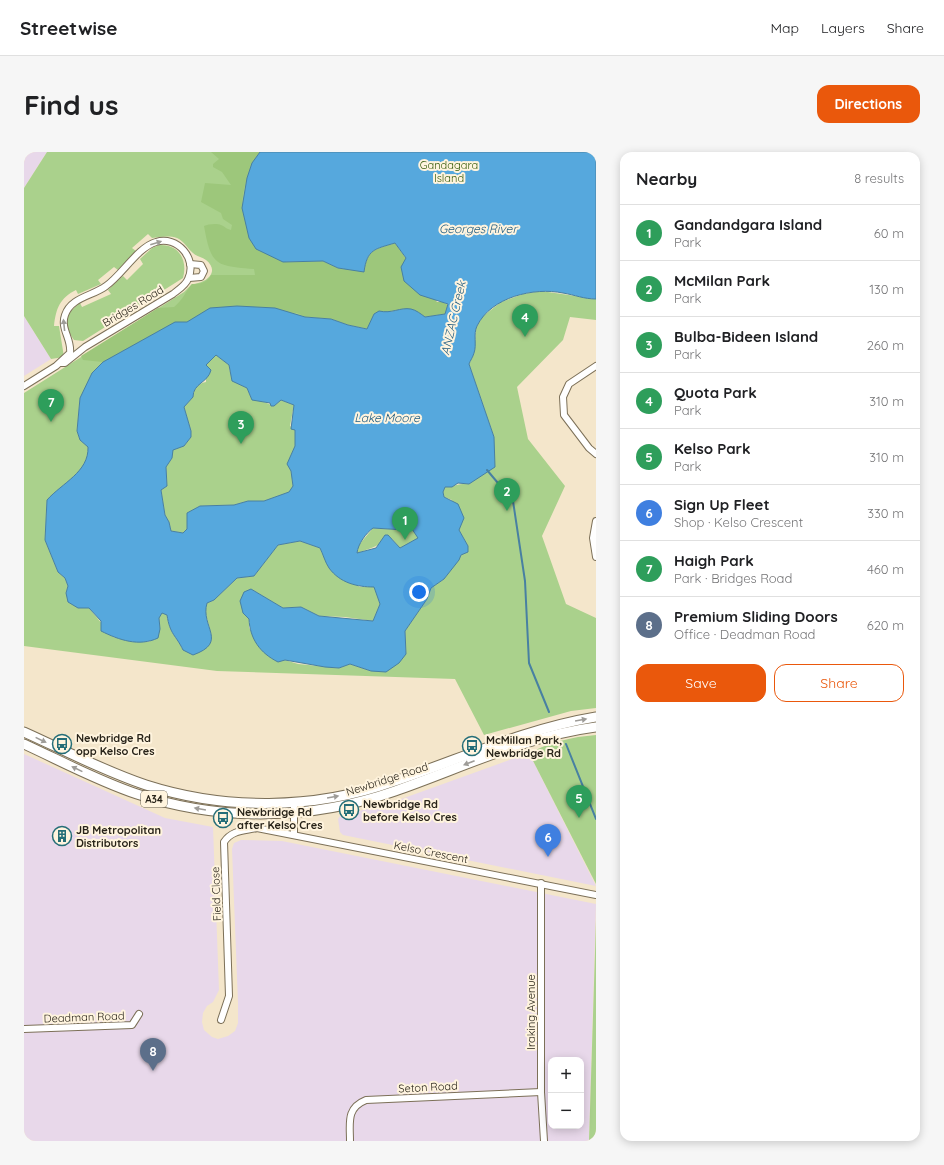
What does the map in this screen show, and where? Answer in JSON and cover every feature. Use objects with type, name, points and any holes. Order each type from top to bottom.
[{"type":"highway","name":"Newbridge Road","points":[[24,732],[109,771],[171,792],[224,801],[254,803],[294,802],[333,797],[380,786],[545,732],[596,717]]},
{"type":"highway","name":"Newbridge Road","points":[[569,726],[596,727]]},
{"type":"highway","name":"Newbridge Road","points":[[24,744],[109,783],[157,800],[204,810],[252,814],[294,813],[321,810],[373,798],[545,732]]},
{"type":"street","name":"Bridges Road","points":[[24,386],[62,361],[65,363],[85,347],[173,294],[189,278],[201,278],[204,271],[201,266],[190,264],[187,256],[178,245],[162,240],[152,243],[108,285],[78,300],[68,308],[63,322],[70,343]]},
{"type":"street","points":[[189,278],[190,264]]},
{"type":"street","points":[[70,343],[77,348],[85,347]]},
{"type":"street","points":[[62,361],[70,353],[70,343]]},
{"type":"street","points":[[596,366],[569,384],[563,397],[564,415],[589,448],[596,454]]},
{"type":"street","points":[[596,521],[593,538],[596,557]]},
{"type":"street","points":[[294,802],[294,835]]},
{"type":"street","name":"Field Close","points":[[221,1020],[229,996],[224,842],[228,836],[237,831],[257,828],[294,835]]},
{"type":"street","name":"Kelso Crescent","points":[[294,835],[596,895]]},
{"type":"street","name":"Iraking Avenue","points":[[541,884],[541,1092],[544,1141]]},
{"type":"street","name":"Deadman Road","points":[[24,1029],[132,1025],[139,1014]]},
{"type":"street","name":"Seton Road","points":[[350,1141],[351,1112],[357,1103],[366,1100],[541,1092]]},
{"type":"shaded area","points":[[24,152],[47,152],[24,188]]},
{"type":"shaded area","points":[[24,316],[51,359],[24,376]]},
{"type":"shaded area","points":[[529,753],[596,886],[343,835],[340,832],[338,819],[340,816],[393,802]]},
{"type":"shaded area","points":[[24,754],[165,818],[213,827],[219,990],[213,1002],[207,1006],[203,1013],[202,1022],[204,1030],[212,1037],[218,1039],[228,1036],[235,1031],[238,1023],[232,849],[234,843],[241,840],[282,841],[596,904],[589,1141],[24,1141]]},
{"type":"green space","points":[[47,152],[260,152],[252,163],[305,317],[80,398],[77,431],[80,440],[89,447],[88,456],[80,470],[47,500],[45,540],[58,572],[65,578],[68,586],[66,593],[78,608],[89,608],[113,637],[135,642],[149,642],[160,629],[159,617],[162,612],[167,615],[172,631],[183,650],[211,634],[205,611],[207,603],[214,600],[237,578],[254,576],[278,545],[300,541],[320,548],[329,568],[360,587],[374,586],[380,604],[373,621],[345,617],[319,616],[301,607],[283,608],[251,589],[243,613],[249,619],[249,628],[285,660],[298,664],[339,668],[350,664],[371,671],[406,654],[405,631],[427,599],[431,588],[444,579],[468,546],[459,530],[452,500],[444,497],[443,492],[445,487],[469,484],[494,437],[469,364],[474,354],[476,328],[482,317],[501,302],[523,294],[541,291],[596,299],[596,320],[570,317],[563,340],[517,387],[528,439],[565,486],[542,536],[566,604],[596,618],[596,708],[571,711],[484,735],[455,679],[217,671],[24,646],[24,393],[184,292],[192,284],[206,280],[212,273],[210,264],[191,251],[179,239],[168,236],[152,238],[148,234],[132,248],[136,251],[118,270],[114,267],[98,280],[101,284],[78,294],[76,290],[66,296],[60,304],[56,314],[54,326],[59,326],[64,357],[51,359],[24,316],[24,188]]},
{"type":"green space","points":[[211,152],[260,152],[248,176],[242,206],[247,223],[283,262],[323,261],[338,268],[364,271],[367,258],[370,254],[378,249],[395,243],[437,302],[443,302],[448,305],[445,314],[425,317],[411,310],[400,310],[374,314],[368,329],[348,325],[331,319],[305,317],[297,313],[210,308],[187,322],[175,322],[103,362],[83,360],[81,356],[158,308],[174,307],[180,302],[192,284],[203,282],[211,275],[255,275],[254,269],[223,265],[217,261],[209,249],[204,226],[217,224],[231,230],[232,225],[223,219],[221,213],[201,202],[205,183],[231,185],[222,172],[213,167],[213,164],[219,159]]},
{"type":"green space","points":[[159,245],[172,247],[180,254],[184,265],[183,278],[83,341],[74,340],[68,329],[67,320],[68,316],[75,307],[80,303],[82,307],[111,294],[108,290],[123,276],[127,280],[143,264],[140,259],[152,248]]},
{"type":"green space","points":[[216,355],[229,365],[232,377],[236,382],[247,388],[252,400],[259,400],[274,406],[281,400],[294,405],[290,426],[295,429],[295,446],[290,459],[293,486],[290,492],[264,501],[248,501],[234,505],[200,506],[188,513],[187,529],[183,533],[171,531],[169,522],[165,515],[161,490],[167,486],[166,467],[172,458],[172,450],[184,446],[191,437],[191,431],[184,407],[193,397],[196,387],[206,382],[206,365]]},
{"type":"green space","points":[[373,528],[412,529],[419,538],[400,548],[392,539],[357,553],[358,546]]},
{"type":"green space","points":[[596,735],[596,884],[529,753],[561,741]]},
{"type":"green space","points":[[596,921],[596,1141],[589,1141]]},
{"type":"water","name":"Lake Moore","points":[[260,152],[596,152],[596,299],[552,292],[527,293],[514,296],[492,308],[477,326],[475,332],[475,350],[469,364],[494,437],[495,467],[469,484],[458,483],[452,487],[445,487],[443,492],[444,497],[458,504],[464,518],[459,530],[468,546],[468,552],[461,555],[459,560],[444,579],[431,588],[427,599],[405,631],[406,654],[399,663],[386,672],[371,671],[350,664],[339,668],[285,660],[278,662],[261,650],[257,645],[251,633],[249,619],[243,613],[240,601],[244,592],[251,589],[283,608],[301,607],[319,616],[373,621],[380,604],[374,587],[355,585],[338,577],[329,568],[320,548],[300,541],[278,545],[254,576],[237,578],[214,600],[207,603],[206,612],[211,639],[209,645],[204,650],[193,655],[183,650],[172,631],[167,615],[162,613],[159,618],[160,629],[158,638],[151,641],[136,642],[122,640],[101,631],[101,621],[89,608],[78,608],[68,602],[66,593],[68,586],[65,578],[58,572],[45,540],[47,500],[74,476],[84,463],[87,456],[88,447],[80,440],[77,431],[80,398],[92,373],[103,362],[175,322],[187,322],[210,308],[237,306],[275,308],[305,317],[331,319],[348,325],[367,329],[374,314],[379,311],[388,312],[411,309],[417,311],[425,317],[445,314],[448,304],[420,295],[404,281],[401,267],[406,258],[395,243],[373,251],[367,259],[364,272],[338,268],[323,261],[283,262],[256,249],[249,238],[242,208],[247,178],[252,163]],"holes":[[[216,355],[229,365],[232,381],[247,388],[252,400],[270,403],[271,406],[274,406],[281,400],[294,405],[291,429],[295,430],[295,446],[287,464],[291,471],[293,486],[289,492],[264,501],[248,501],[234,505],[200,506],[187,513],[187,529],[183,533],[171,531],[169,522],[165,515],[161,490],[167,486],[166,467],[172,458],[173,450],[184,446],[191,437],[191,431],[184,407],[193,397],[195,389],[207,378],[211,370],[206,365]],[[373,528],[412,529],[418,538],[400,548],[388,535],[385,535],[376,548],[357,553],[363,539]]]},
{"type":"waterway","name":"ANZAC Creek","points":[[487,470],[513,501],[525,581],[529,663],[549,712]]},
{"type":"waterway","name":"ANZAC Creek","points":[[566,744],[596,819]]},
{"type":"place","name":"Quota Park","points":[[525,337]]},
{"type":"place","name":"Haigh Park","points":[[51,422]]},
{"type":"place","name":"Bulba-Bideen Island","points":[[241,444]]},
{"type":"place","name":"McMilan Park","points":[[507,511]]},
{"type":"place","name":"Gandandgara Island","points":[[405,540]]},
{"type":"place","name":"Newbridge Rd opp Kelso Cres","points":[[62,744]]},
{"type":"place","name":"McMillan Park, Newbridge Rd","points":[[472,746]]},
{"type":"place","name":"Newbridge Rd before Kelso Cres","points":[[349,810]]},
{"type":"place","name":"Newbridge Rd after Kelso Cres","points":[[223,818]]},
{"type":"place","name":"Kelso Park","points":[[579,818]]},
{"type":"place","name":"JB Metropolitan Distributors","points":[[62,836]]},
{"type":"place","name":"Sign Up Fleet","points":[[548,857]]},
{"type":"place","name":"Premium Sliding Doors","points":[[153,1071]]},
{"type":"park label","name":"Gandagara Island","points":[[449,171]]},
{"type":"water label","name":"Georges River","points":[[478,228]]}]
